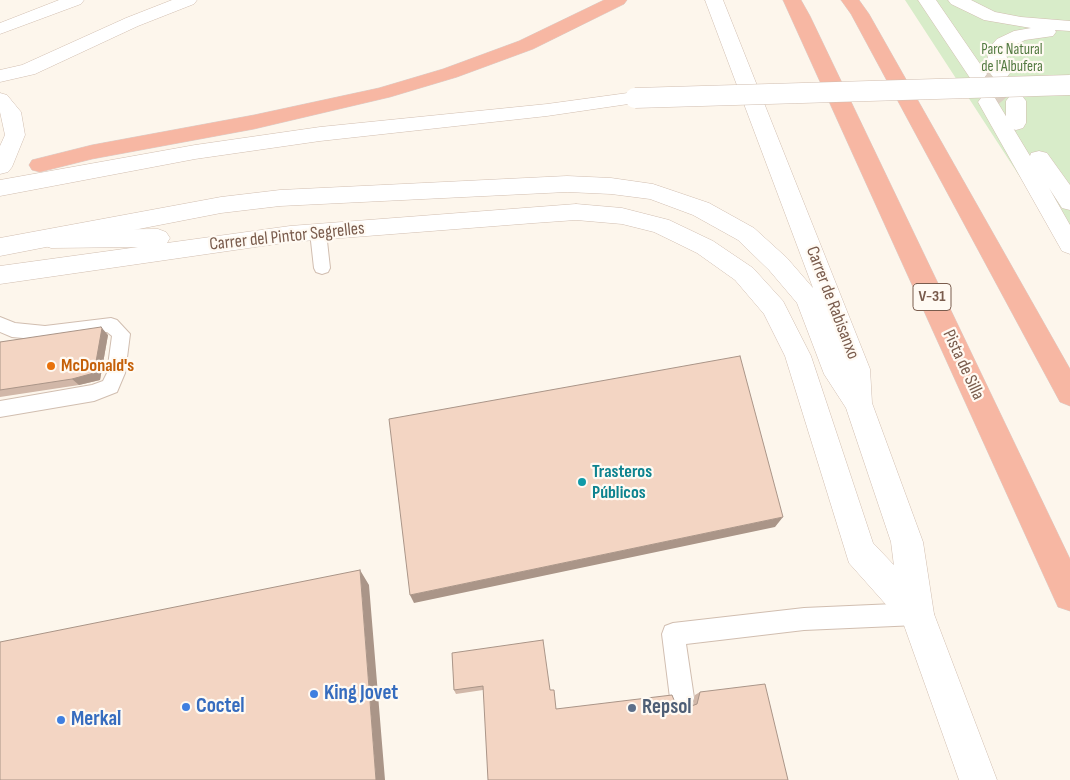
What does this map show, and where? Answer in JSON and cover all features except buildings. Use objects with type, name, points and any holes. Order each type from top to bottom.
[{"type":"highway","points":[[39,173],[92,152],[254,122],[383,93],[450,73],[526,46],[618,0]]},
{"type":"highway","name":"Pista de Silla","points":[[792,0],[1070,595]]},
{"type":"highway","points":[[850,0],[860,14],[1070,394]]},
{"type":"street","points":[[0,29],[75,0]]},
{"type":"street","points":[[0,76],[28,70],[132,22],[188,0]]},
{"type":"street","name":"Carrer de Rabisanxo","points":[[714,0],[857,370],[858,402],[907,542],[917,614],[978,780]]},
{"type":"street","points":[[927,0],[977,74]]},
{"type":"street","points":[[957,0],[990,16],[1020,22],[1070,26]]},
{"type":"street","points":[[1000,73],[996,52],[1004,43],[1021,35],[1070,30]]},
{"type":"street","points":[[0,188],[39,173],[93,159],[292,128],[397,114],[526,102],[1070,85]]},
{"type":"street","points":[[0,173],[39,173],[320,134],[437,120],[547,110],[635,98]]},
{"type":"street","points":[[0,99],[11,112],[15,135],[0,167]]},
{"type":"street","points":[[1070,202],[1053,181],[1002,102],[1070,245]]},
{"type":"street","points":[[0,203],[256,156],[498,123],[547,110]]},
{"type":"street","points":[[0,247],[221,205],[280,198],[567,184],[611,186],[653,192],[701,209],[746,234],[778,264],[807,298],[824,334],[838,374],[858,402]]},
{"type":"street","name":"Carrer de Rabisanxo","points":[[576,212],[622,216],[661,226],[705,247],[744,274],[774,308],[798,356],[860,552],[917,614]]},
{"type":"street","name":"Carrer del Pintor Segrelles","points":[[0,275],[290,234],[576,212]]},
{"type":"street","points":[[50,239],[290,234]]},
{"type":"lane","points":[[318,232],[322,268]]},
{"type":"lane","points":[[0,324],[12,330],[45,333],[110,325],[122,334],[116,373],[110,386],[94,393],[0,409]]},
{"type":"lane","points":[[682,698],[673,634],[804,620],[917,614]]},
{"type":"green space","name":"Parc Natural de l'Albufera","points":[[905,0],[1070,0],[1070,254]]},
{"type":"tunnel","points":[[977,74],[1001,102]]},
{"type":"place","name":"McDonald's","points":[[51,366]]},
{"type":"place","name":"Trasteros Públicos","points":[[582,482]]},
{"type":"place","name":"King Jovet","points":[[314,694]]},
{"type":"place","name":"Coctel","points":[[186,707]]},
{"type":"place","name":"Repsol","points":[[632,708]]},
{"type":"place","name":"Merkal","points":[[61,720]]}]
